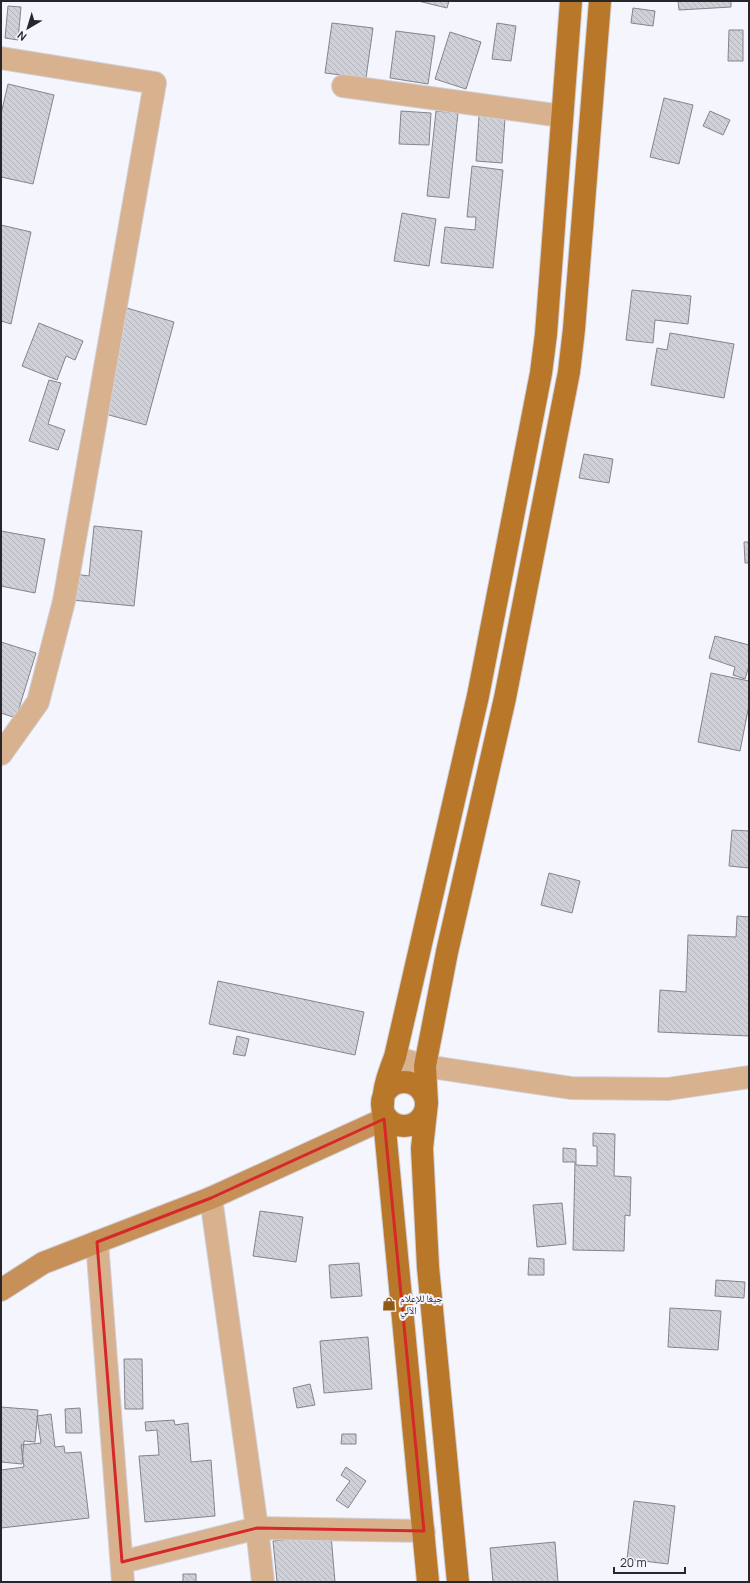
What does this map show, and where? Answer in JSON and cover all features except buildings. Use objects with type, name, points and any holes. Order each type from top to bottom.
[{"type":"main road","points":[[428,1582],[383,1112],[385,1092],[396,1083],[410,1082],[422,1090],[427,1103],[424,1116],[413,1125],[399,1126],[387,1119],[383,1112],[388,1073],[395,1057],[478,696],[540,373],[546,334],[571,1]]},
{"type":"main road","points":[[458,1582],[428,1267],[422,1148],[427,1103],[425,1066],[447,952],[505,698],[569,372],[574,329],[600,1]]},
{"type":"main road","points":[[1,1290],[43,1263],[211,1198],[383,1112]]},
{"type":"street","points":[[1,58],[155,83],[64,601],[38,702],[1,754]]},
{"type":"street","points":[[343,86],[562,116]]},
{"type":"street","points":[[395,1057],[425,1066],[571,1088],[668,1089],[749,1077]]},
{"type":"street","points":[[211,1198],[257,1528],[263,1582]]},
{"type":"street","points":[[97,1242],[123,1572],[257,1528],[424,1531]]},
{"type":"highlighted area","points":[[384,1119],[424,1531],[257,1528],[122,1562],[97,1242],[211,1198]]},
{"type":"place","name":"جيغا للإعلام الآلي","points":[[389,1304]]}]
